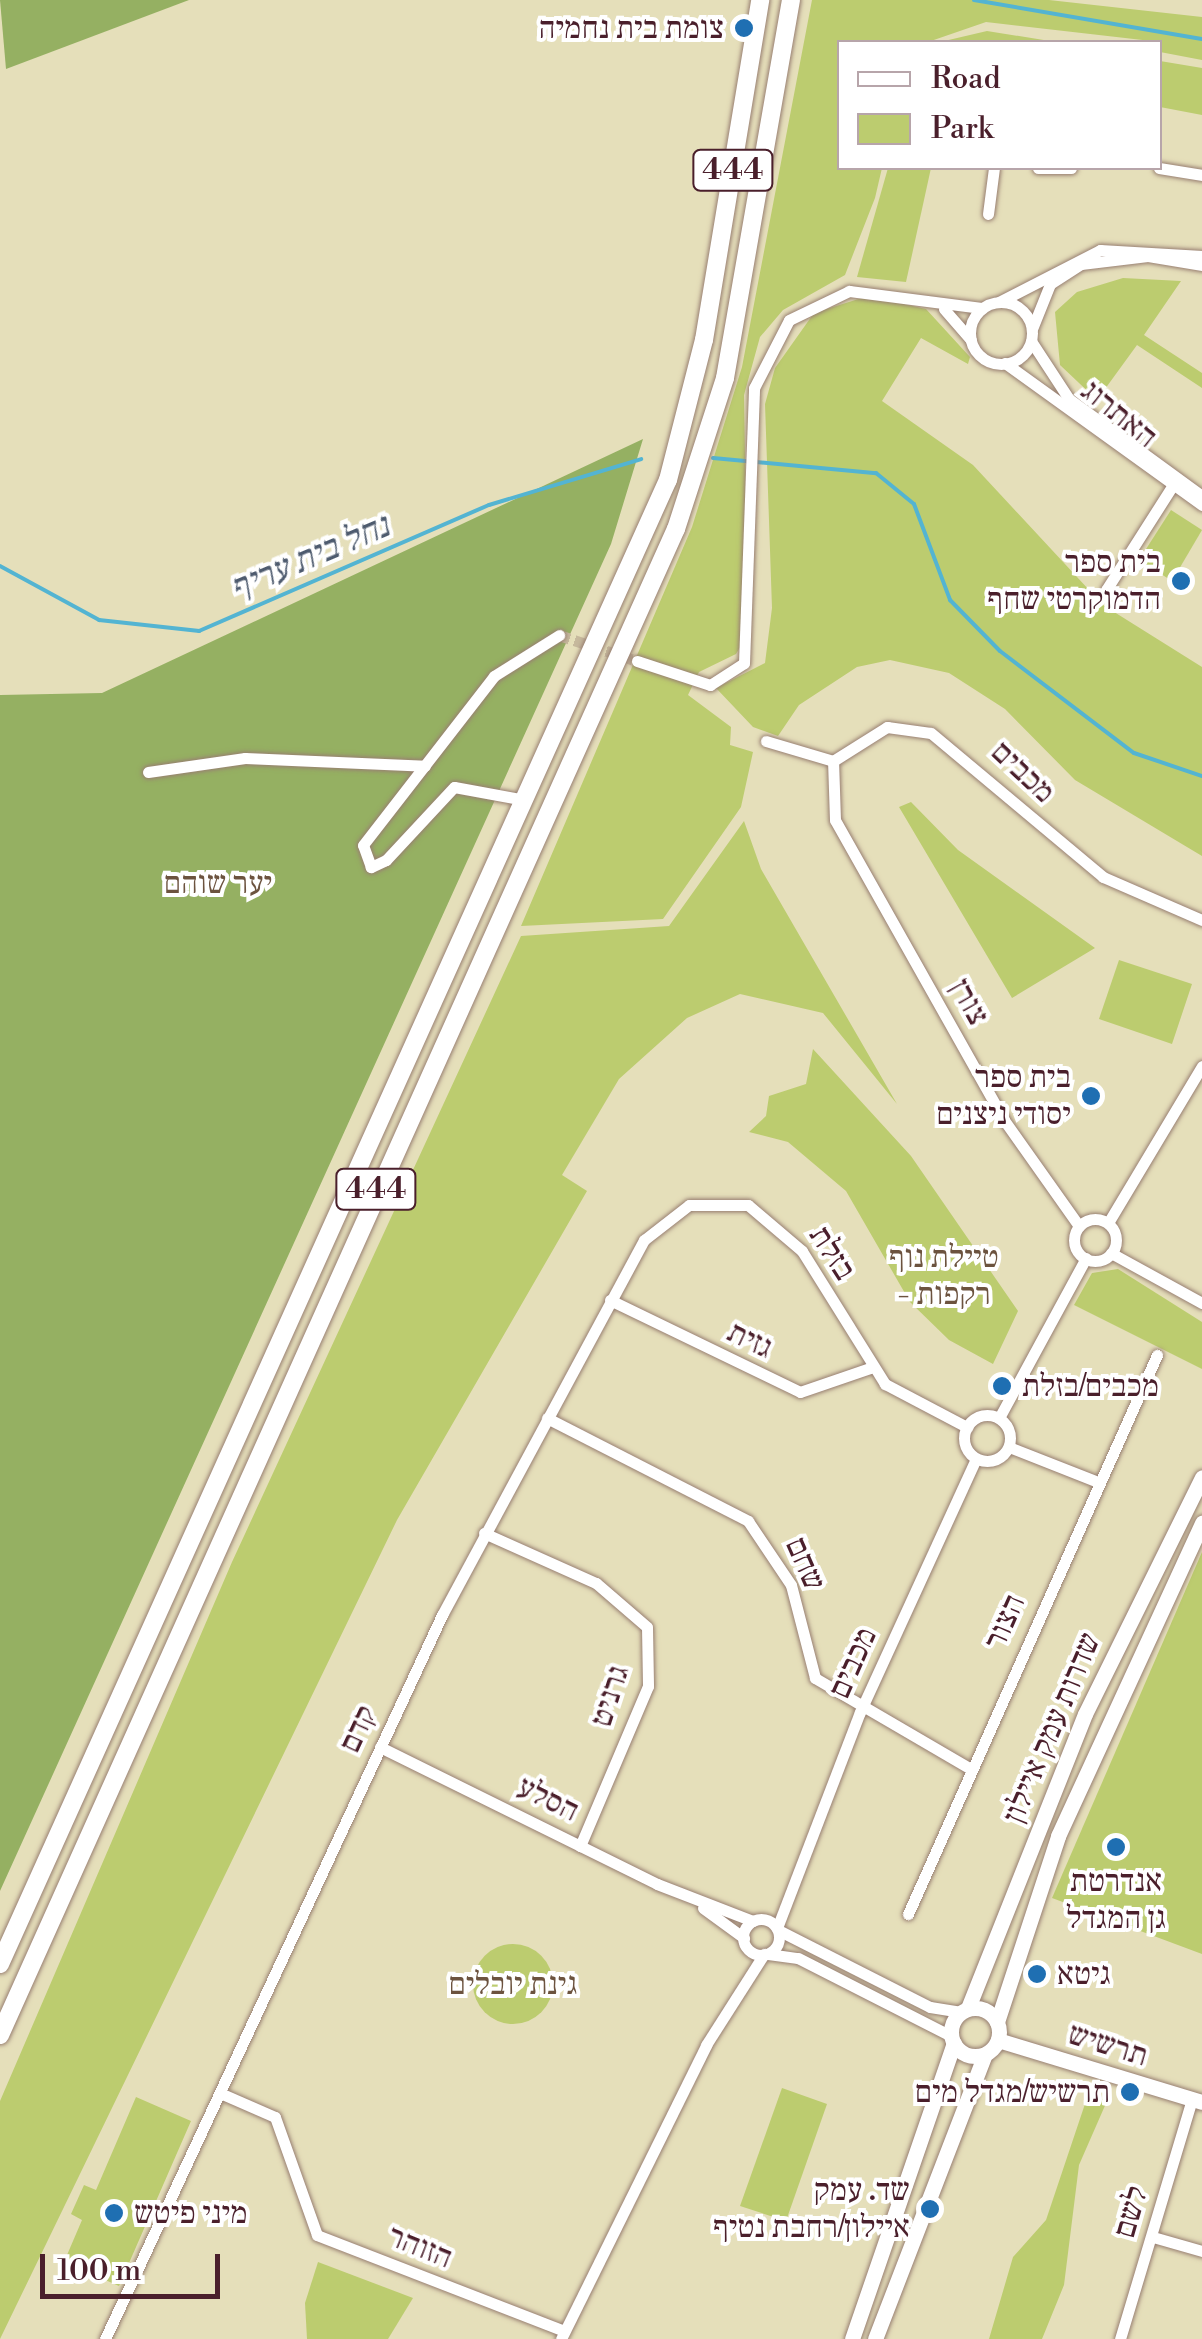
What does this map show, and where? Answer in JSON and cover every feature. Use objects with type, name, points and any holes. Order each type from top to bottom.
[{"type":"main road","name":"444","points":[[0,1964],[525,800],[679,444],[760,0]]},
{"type":"main road","name":"444","points":[[0,2035],[676,529],[725,378],[791,4]]},
{"type":"main road","name":"שדרות עמק איילון","points":[[953,2040],[1086,1714],[1202,1477]]},
{"type":"main road","name":"שדרות עמק איילון","points":[[998,2040],[998,2022],[1058,1836],[1202,1523]]},
{"type":"main road","points":[[964,2010],[998,2022]]},
{"type":"main road","points":[[852,2339],[953,2040],[985,2054]]},
{"type":"main road","points":[[874,2339],[985,2054],[998,2040]]},
{"type":"main road","name":"תרשיש","points":[[998,2040],[1197,2100]]},
{"type":"street","points":[[1162,168],[1202,175]]},
{"type":"street","points":[[988,214],[994,170]]},
{"type":"street","points":[[637,661],[710,685],[744,664],[754,504],[753,425],[766,351],[813,303],[880,290],[941,306],[982,308],[1100,250],[1202,256]]},
{"type":"street","points":[[941,306],[981,356],[1005,363],[1031,335],[1044,292],[1081,264],[1148,256],[1202,265]]},
{"type":"street","points":[[999,302],[1019,308],[1031,335]]},
{"type":"street","points":[[971,340],[982,308]]},
{"type":"street","name":"האתרוג","points":[[1031,335],[1069,399],[1202,496]]},
{"type":"street","name":"האתרוג","points":[[1005,363],[1171,488],[1202,506]]},
{"type":"street","points":[[1106,590],[1171,488]]},
{"type":"street","points":[[525,800],[454,787],[372,867],[364,845],[494,676],[559,634]]},
{"type":"street","name":"מכבים","points":[[833,761],[886,727],[932,733],[1104,877],[1202,920]]},
{"type":"street","points":[[766,742],[833,761]]},
{"type":"street","points":[[148,772],[245,758],[425,766]]},
{"type":"street","name":"צורן","points":[[833,761],[828,794],[1004,1120],[1079,1226]]},
{"type":"street","points":[[1111,1254],[1108,1223],[1202,1066]]},
{"type":"street","name":"קדם","points":[[105,2339],[380,1747],[484,1533],[610,1300],[662,1222],[688,1205],[726,1200]]},
{"type":"street","name":"בזלת","points":[[726,1200],[776,1222],[802,1251],[870,1368],[967,1427]]},
{"type":"street","points":[[1086,1258],[1076,1247],[1079,1226],[1108,1223]]},
{"type":"street","points":[[1086,1258],[1111,1254],[1202,1303]]},
{"type":"street","points":[[1009,1447],[999,1459],[976,1459],[967,1427],[998,1418],[1086,1258]]},
{"type":"street","name":"גזית","points":[[610,1300],[800,1392],[870,1368]]},
{"type":"street","name":"הצור","points":[[908,1914],[1156,1355]]},
{"type":"street","name":"שחם","points":[[547,1418],[748,1521],[791,1585],[815,1678],[860,1712],[970,1768]]},
{"type":"street","points":[[998,1418],[1009,1447],[1098,1482]]},
{"type":"street","name":"מכבים","points":[[766,1954],[777,1929],[784,1892],[860,1712],[976,1459]]},
{"type":"street","name":"גרניט","points":[[484,1533],[596,1583],[647,1627],[648,1686],[580,1846]]},
{"type":"street","name":"הסלע","points":[[380,1747],[692,1900],[777,1929]]},
{"type":"street","name":"מכבים","points":[[746,1943],[758,1920],[784,1892]]},
{"type":"street","name":"הסלע","points":[[692,1900],[766,1954]]},
{"type":"street","points":[[777,1929],[930,2007],[964,2010]]},
{"type":"street","points":[[741,1980],[746,1943]]},
{"type":"street","points":[[562,2335],[741,1980],[766,1954],[798,1958],[953,2040]]},
{"type":"street","name":"הזוהר","points":[[220,2093],[275,2116],[316,2234],[562,2335]]},
{"type":"street","name":"לשם","points":[[1120,2339],[1197,2100]]},
{"type":"street","points":[[1153,2237],[1202,2252]]},
{"type":"green space","points":[[0,0],[189,0],[6,69]]},
{"type":"green space","points":[[812,0],[1049,0],[1202,17],[1202,60],[1162,52],[1162,40],[986,22],[934,40],[837,40],[837,170],[882,170],[875,198],[845,275],[783,310],[760,337],[744,395],[748,634],[736,654],[699,672],[688,695],[731,727],[730,745],[753,752],[741,807],[663,919],[521,926],[692,527],[742,367]]},
{"type":"green space","points":[[987,31],[1043,40],[949,40]]},
{"type":"green space","points":[[1162,61],[1202,68],[1202,115],[1162,107]]},
{"type":"green space","points":[[887,170],[931,170],[906,282],[857,277]]},
{"type":"green space","points":[[1123,278],[1181,281],[1144,335],[1202,373],[1202,388],[1137,345],[1097,400],[1060,365],[1055,312],[1077,292]]},
{"type":"green space","points":[[868,296],[926,309],[970,357],[968,364],[921,338],[882,401],[973,465],[1103,605],[1202,667],[1202,856],[1075,780],[1005,709],[949,673],[890,660],[857,667],[799,705],[778,736],[753,727],[716,688],[765,663],[772,608],[765,404],[775,368],[814,313]]},
{"type":"green space","name":"יער שוהם","points":[[643,439],[611,544],[0,1891],[0,695],[102,693]]},
{"type":"green space","points":[[1171,510],[1202,530],[1172,581],[1139,560]]},
{"type":"green space","points":[[911,802],[958,850],[1095,948],[1012,998],[899,807]]},
{"type":"green space","points":[[744,821],[761,869],[897,1104],[823,1013],[740,994],[687,1018],[619,1079],[562,1175],[587,1191],[397,1520],[0,2339],[0,2101],[232,1562],[521,936],[669,926]]},
{"type":"green space","points":[[1119,960],[1192,984],[1172,1044],[1099,1019]]},
{"type":"green space","name":"טיילת נוף - רקפות","points":[[813,1049],[911,1156],[1018,1311],[993,1364],[949,1340],[910,1302],[846,1191],[788,1142],[749,1132],[766,1116],[769,1096],[806,1084]]},
{"type":"green space","points":[[1118,1269],[1202,1322],[1202,1369],[1074,1305],[1092,1273]]},
{"type":"green space","points":[[1202,1552],[1202,1954],[1052,1898]]},
{"type":"green space","name":"גינת יובלים","points":[[505,1944],[521,1944],[542,1955],[553,1984],[542,2013],[521,2024],[505,2024],[491,2018],[479,2006],[473,1992],[473,1976],[479,1962],[491,1950]]},
{"type":"green space","points":[[782,2088],[827,2104],[786,2221],[740,2206]]},
{"type":"green space","points":[[1089,2092],[1107,2101],[1079,2165],[1064,2285],[1042,2339],[989,2339],[1013,2257],[1046,2220]]},
{"type":"green space","points":[[136,2097],[191,2121],[119,2286],[64,2262],[82,2220],[71,2214],[84,2185],[96,2190]]},
{"type":"green space","points":[[318,2262],[413,2298],[388,2339],[307,2339],[305,2303]]},
{"type":"waterway","points":[[974,0],[1202,39]]},
{"type":"waterway","name":"נחל בית עריף","points":[[713,458],[876,473],[914,504],[950,600],[1000,651],[1134,753],[1202,776]]},
{"type":"waterway","name":"נחל בית עריף","points":[[0,566],[99,620],[199,631],[489,505],[641,459]]},
{"type":"tunnel","points":[[559,635],[637,661]]},
{"type":"place","name":"צומת בית נחמיה","points":[[744,28]]},
{"type":"place","name":"בית ספר הדמוקרטי שחף","points":[[1181,581]]},
{"type":"place","name":"בית ספר יסודי ניצנים","points":[[1091,1096]]},
{"type":"place","name":"מכבים/בזלת","points":[[1002,1386]]},
{"type":"place","name":"אנדרטת גן המגדל","points":[[1116,1847]]},
{"type":"place","name":"גיטא","points":[[1037,1974]]},
{"type":"place","name":"תרשיש/מגדל מים","points":[[1130,2092]]},
{"type":"place","name":"שד. עמק איילון/רחבת נטיף","points":[[930,2209]]},
{"type":"place","name":"מיני פיטש","points":[[114,2213]]}]
